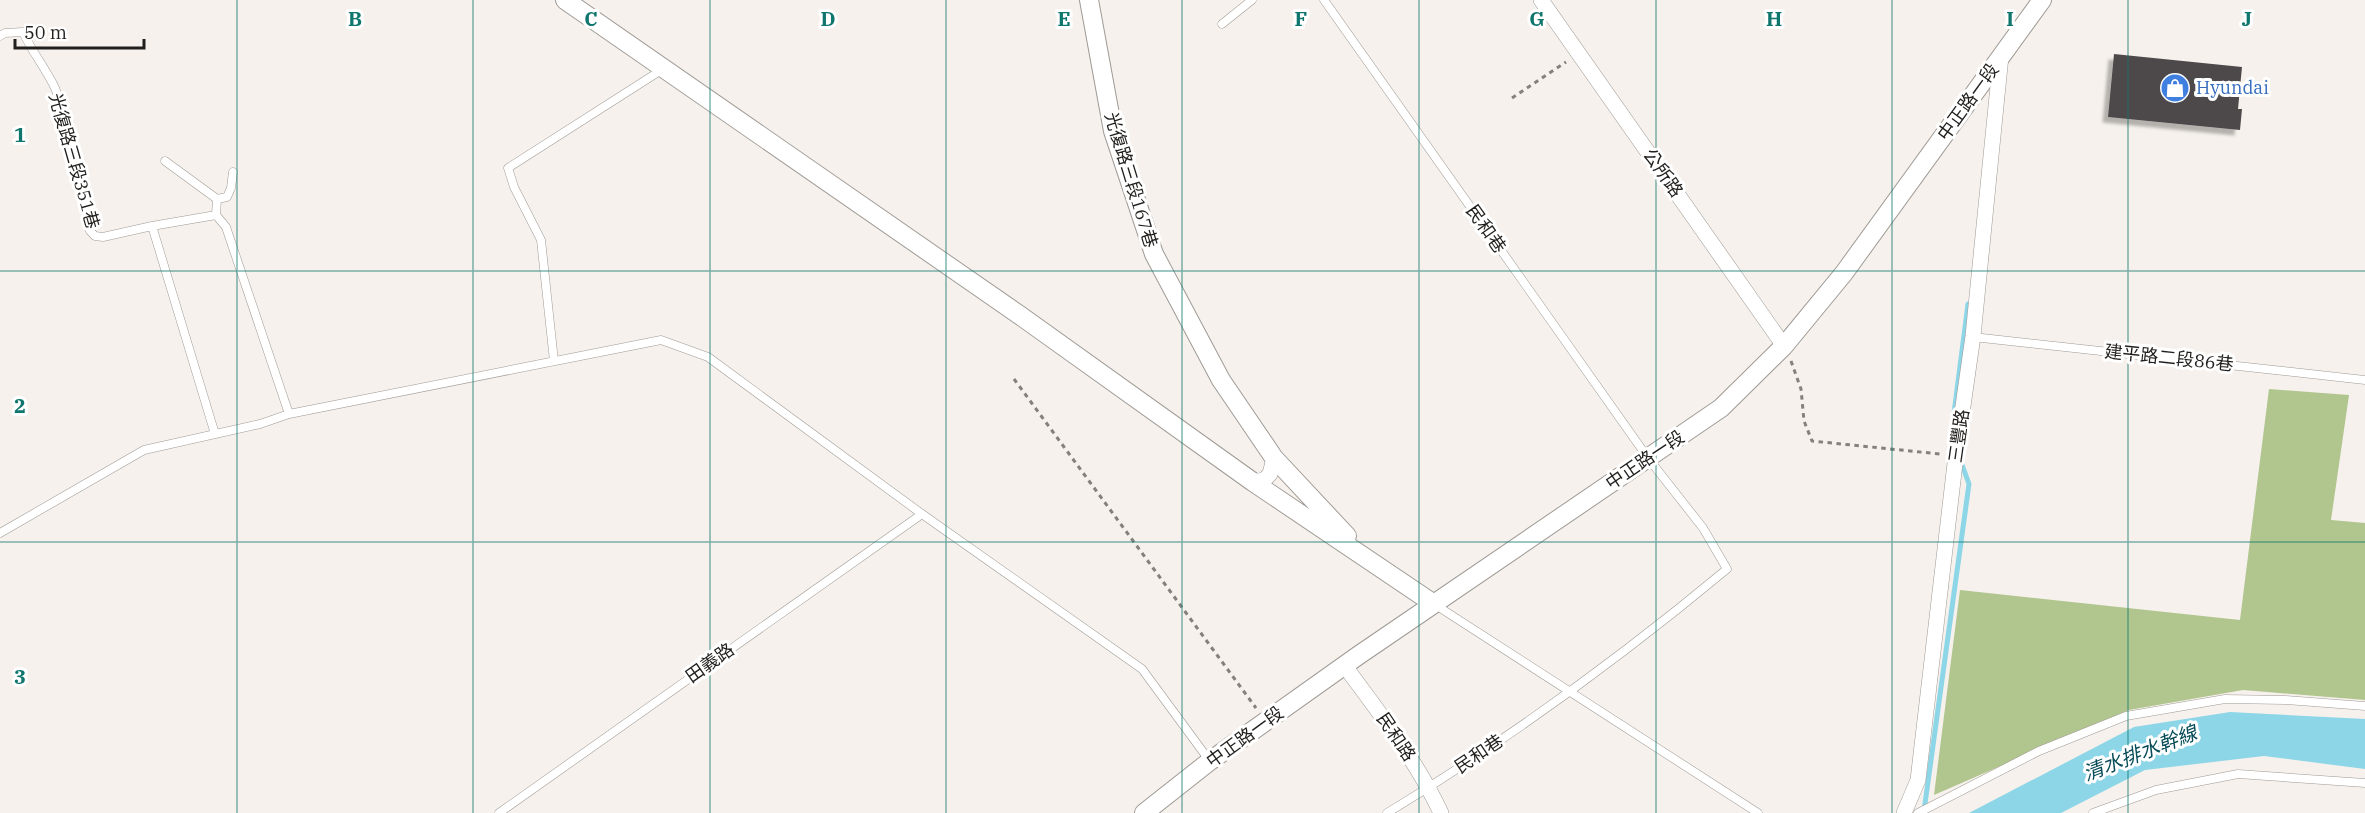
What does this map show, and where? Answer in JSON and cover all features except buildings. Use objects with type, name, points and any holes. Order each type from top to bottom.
[{"type":"street","points":[[565,0],[1018,314],[1253,482],[1434,604]]},
{"type":"street","name":"光復路三段167巷","points":[[1089,0],[1113,131],[1154,254],[1221,380],[1274,458],[1330,519],[1388,574]]},
{"type":"street","name":"公所路","points":[[1541,0],[1784,346]]},
{"type":"street","name":"中正路一段","points":[[1144,813],[1210,761],[1344,665],[1721,408],[1784,346],[1844,273],[2042,0]]},
{"type":"street","name":"三豐路","points":[[1904,813],[1918,780],[1972,336],[2001,56]]},
{"type":"street","points":[[1253,482],[1264,480],[1270,474],[1274,458]]},
{"type":"street","name":"民和路","points":[[1344,665],[1384,718],[1429,788],[1441,813]]},
{"type":"lane","points":[[1222,24],[1252,0]]},
{"type":"lane","name":"民和巷","points":[[1324,0],[1648,458],[1703,528],[1727,569],[1570,692],[1429,788],[1387,813]]},
{"type":"lane","name":"光復路三段351巷","points":[[0,36],[5,33],[23,32],[54,87],[79,165],[90,231],[95,236],[103,237],[216,214]]},
{"type":"lane","points":[[554,361],[542,240],[514,187],[508,168],[664,68]]},
{"type":"lane","points":[[165,161],[217,199],[227,197],[233,172]]},
{"type":"lane","points":[[217,199],[216,214],[226,227],[289,414]]},
{"type":"lane","points":[[152,226],[215,434]]},
{"type":"lane","name":"建平路二段86巷","points":[[1972,336],[2365,380]]},
{"type":"lane","points":[[0,533],[144,450],[260,424],[289,414],[661,340],[708,357],[1142,669],[1210,761]]},
{"type":"lane","name":"田義路","points":[[499,813],[922,513]]},
{"type":"lane","points":[[1434,604],[1758,813]]},
{"type":"lane","points":[[1918,813],[2039,751],[2126,716],[2225,699],[2285,700],[2365,706]]},
{"type":"lane","points":[[2093,813],[2156,790],[2238,774],[2365,783]]},
{"type":"path","points":[[1512,98],[1579,53]]},
{"type":"path","points":[[1784,346],[1796,370],[1801,389],[1804,421],[1812,441],[1957,449]]},
{"type":"path","points":[[1014,379],[1266,722]]},
{"type":"green space","points":[[2269,389],[2349,395],[2331,520],[2365,523],[2365,700],[2243,690],[2129,710],[1934,795],[1960,590],[2240,620]]},
{"type":"water","name":"清水排水幹線","points":[[2230,712],[2365,719],[2365,769],[2264,756],[2145,770],[2061,813],[1969,813],[2134,727]]},
{"type":"waterway","points":[[1953,421],[1968,304]]},
{"type":"waterway","points":[[1924,811],[1969,484],[1961,462]]},
{"type":"place","name":"Hyundai","points":[[2175,88]]}]
